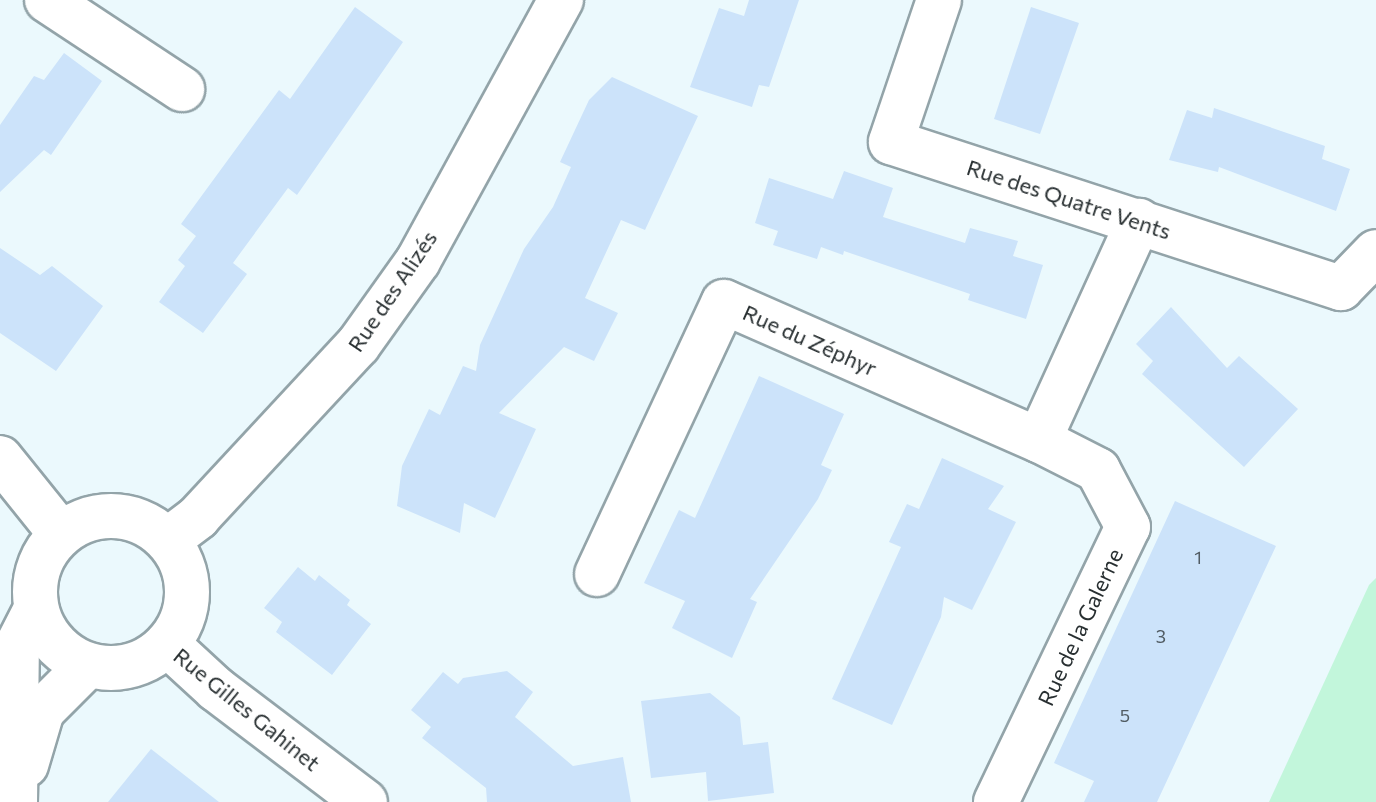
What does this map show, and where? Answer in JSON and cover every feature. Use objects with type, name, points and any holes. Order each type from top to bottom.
[{"type":"street","points":[[47,0],[182,89]]},
{"type":"street","name":"Rue des Alizés","points":[[168,540],[198,517],[358,345],[418,261],[561,0]]},
{"type":"street","name":"Rue des Quatre Vents","points":[[939,0],[891,142],[1341,288],[1376,252]]},
{"type":"street","points":[[1039,440],[1139,221]]},
{"type":"street","name":"Rue du Zéphyr","points":[[597,574],[724,302],[1039,440]]},
{"type":"street","name":"Rue de la Galerne","points":[[996,802],[1128,527],[1098,470],[1039,440]]},
{"type":"street","points":[[0,458],[61,534]]},
{"type":"street","points":[[15,802],[17,646],[36,609],[39,568],[47,549],[61,534],[81,521],[103,515],[127,516],[149,525],[168,540],[181,558],[187,581],[187,603],[180,625],[167,644],[150,658],[130,666],[109,669],[88,665],[65,653],[47,633],[36,609]]},
{"type":"street","name":"Rue Gilles Gahinet","points":[[167,644],[216,689],[365,802]]},
{"type":"street","points":[[15,802],[42,711],[88,665]]},
{"type":"green space","points":[[1376,578],[1376,802],[1269,802],[1369,585]]},
{"type":"building","points":[[749,0],[799,0],[769,87],[759,85],[752,107],[690,87],[719,8],[744,16]]},
{"type":"building","points":[[355,7],[403,42],[297,195],[288,188],[233,263],[247,274],[203,333],[159,302],[185,266],[178,260],[196,236],[181,224],[279,90],[290,99]]},
{"type":"building","points":[[1031,7],[1079,23],[1040,134],[994,119]]},
{"type":"building","points":[[64,53],[102,81],[51,155],[44,150],[0,192],[0,125],[34,76],[44,80]]},
{"type":"building","points":[[612,77],[698,116],[645,230],[621,220],[585,298],[618,313],[594,361],[564,347],[499,413],[536,429],[495,518],[464,503],[460,533],[397,506],[402,466],[429,409],[440,415],[463,366],[476,371],[480,345],[524,249],[553,207],[571,167],[560,162],[589,100]]},
{"type":"building","points":[[1214,108],[1325,146],[1322,159],[1350,169],[1336,211],[1219,167],[1218,172],[1169,160],[1187,110],[1212,118]]},
{"type":"building","points":[[844,171],[893,188],[883,217],[965,243],[970,228],[1018,241],[1013,256],[1043,265],[1026,319],[968,300],[970,294],[844,251],[843,255],[821,247],[817,259],[773,245],[778,231],[755,223],[769,178],[833,199]]},
{"type":"building","points":[[0,248],[40,275],[52,266],[103,306],[56,371],[0,333]]},
{"type":"building","points":[[1171,307],[1227,368],[1239,356],[1298,409],[1244,467],[1142,374],[1153,361],[1136,344]]},
{"type":"building","points":[[759,376],[844,414],[821,465],[832,470],[818,499],[750,599],[757,602],[732,658],[672,628],[685,601],[644,583],[679,510],[695,518]]},
{"type":"building","points":[[942,458],[1004,486],[988,509],[1016,522],[972,610],[944,597],[941,617],[892,725],[832,699],[901,547],[889,542],[907,504],[919,509]]},
{"type":"building","points":[[1175,501],[1276,546],[1157,802],[1084,802],[1094,781],[1054,763]]},
{"type":"building","points":[[298,567],[315,581],[319,575],[350,600],[347,605],[371,624],[332,675],[276,632],[282,622],[264,608]]},
{"type":"building","points":[[507,671],[533,692],[515,717],[573,766],[623,757],[631,802],[487,802],[486,788],[422,738],[431,727],[411,710],[443,672],[458,684],[463,678]]},
{"type":"building","points":[[710,693],[740,717],[743,745],[768,742],[774,793],[708,801],[706,772],[651,778],[641,701]]},
{"type":"building","points":[[151,749],[219,802],[108,802]]}]
